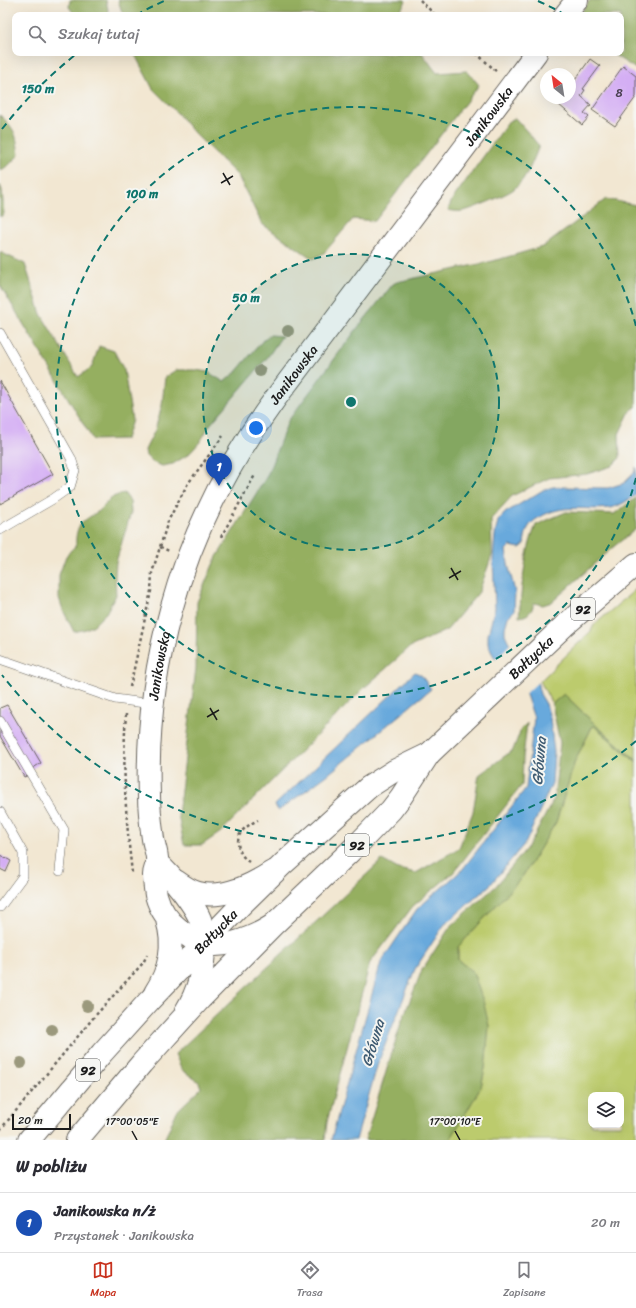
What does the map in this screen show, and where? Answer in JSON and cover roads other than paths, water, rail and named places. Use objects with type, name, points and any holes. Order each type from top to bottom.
[{"type":"street","points":[[568,12],[577,0]]},
{"type":"street","name":"Janikowska","points":[[176,1026],[193,1000],[203,971],[203,927],[198,914],[164,869],[153,836],[149,798],[148,755],[152,704],[163,641],[171,609],[184,570],[207,512],[248,437],[511,84],[534,56]]},
{"type":"street","name":"Bałtycka","points":[[77,1140],[119,1089],[176,1026],[273,925],[357,845],[391,810],[429,754],[585,607],[636,564]]},
{"type":"street","name":"Bałtycka","points":[[29,1140],[93,1064],[149,1001],[204,943],[283,864],[369,787],[394,771],[429,754]]},
{"type":"street","points":[[164,869],[184,886],[198,893],[211,895],[238,889],[258,880],[283,864]]},
{"type":"street","name":"Janikowska","points":[[164,869],[154,875],[156,894],[168,920],[192,939],[204,943],[223,944],[245,939],[263,932],[273,925]]},
{"type":"street","points":[[149,1001],[160,985],[168,963],[171,936],[168,920]]},
{"type":"lane","points":[[0,333],[71,458],[75,470],[70,487],[53,499],[0,530]]},
{"type":"lane","points":[[0,659],[115,698],[152,704]]},
{"type":"lane","points":[[0,721],[64,830],[60,871]]},
{"type":"lane","points":[[0,812],[23,854],[23,876],[0,907]]},
{"type":"water","name":"Główna","points":[[636,467],[636,495],[622,504],[600,509],[574,508],[557,510],[549,513],[536,519],[530,525],[526,532],[524,545],[520,548],[510,546],[506,550],[515,592],[514,611],[508,617],[505,634],[511,647],[537,681],[540,694],[546,704],[550,718],[554,752],[552,783],[526,842],[490,885],[444,925],[415,969],[378,1063],[356,1140],[331,1140],[381,962],[417,909],[462,870],[526,788],[534,718],[525,692],[496,660],[488,643],[488,635],[495,608],[493,560],[498,521],[505,513],[543,490],[553,487],[608,488],[624,483],[634,473]]},
{"type":"water","points":[[415,672],[421,675],[431,689],[326,776],[278,811],[275,805]]},
{"type":"place","name":"Janikowska n/ż","points":[[219,486]]}]
